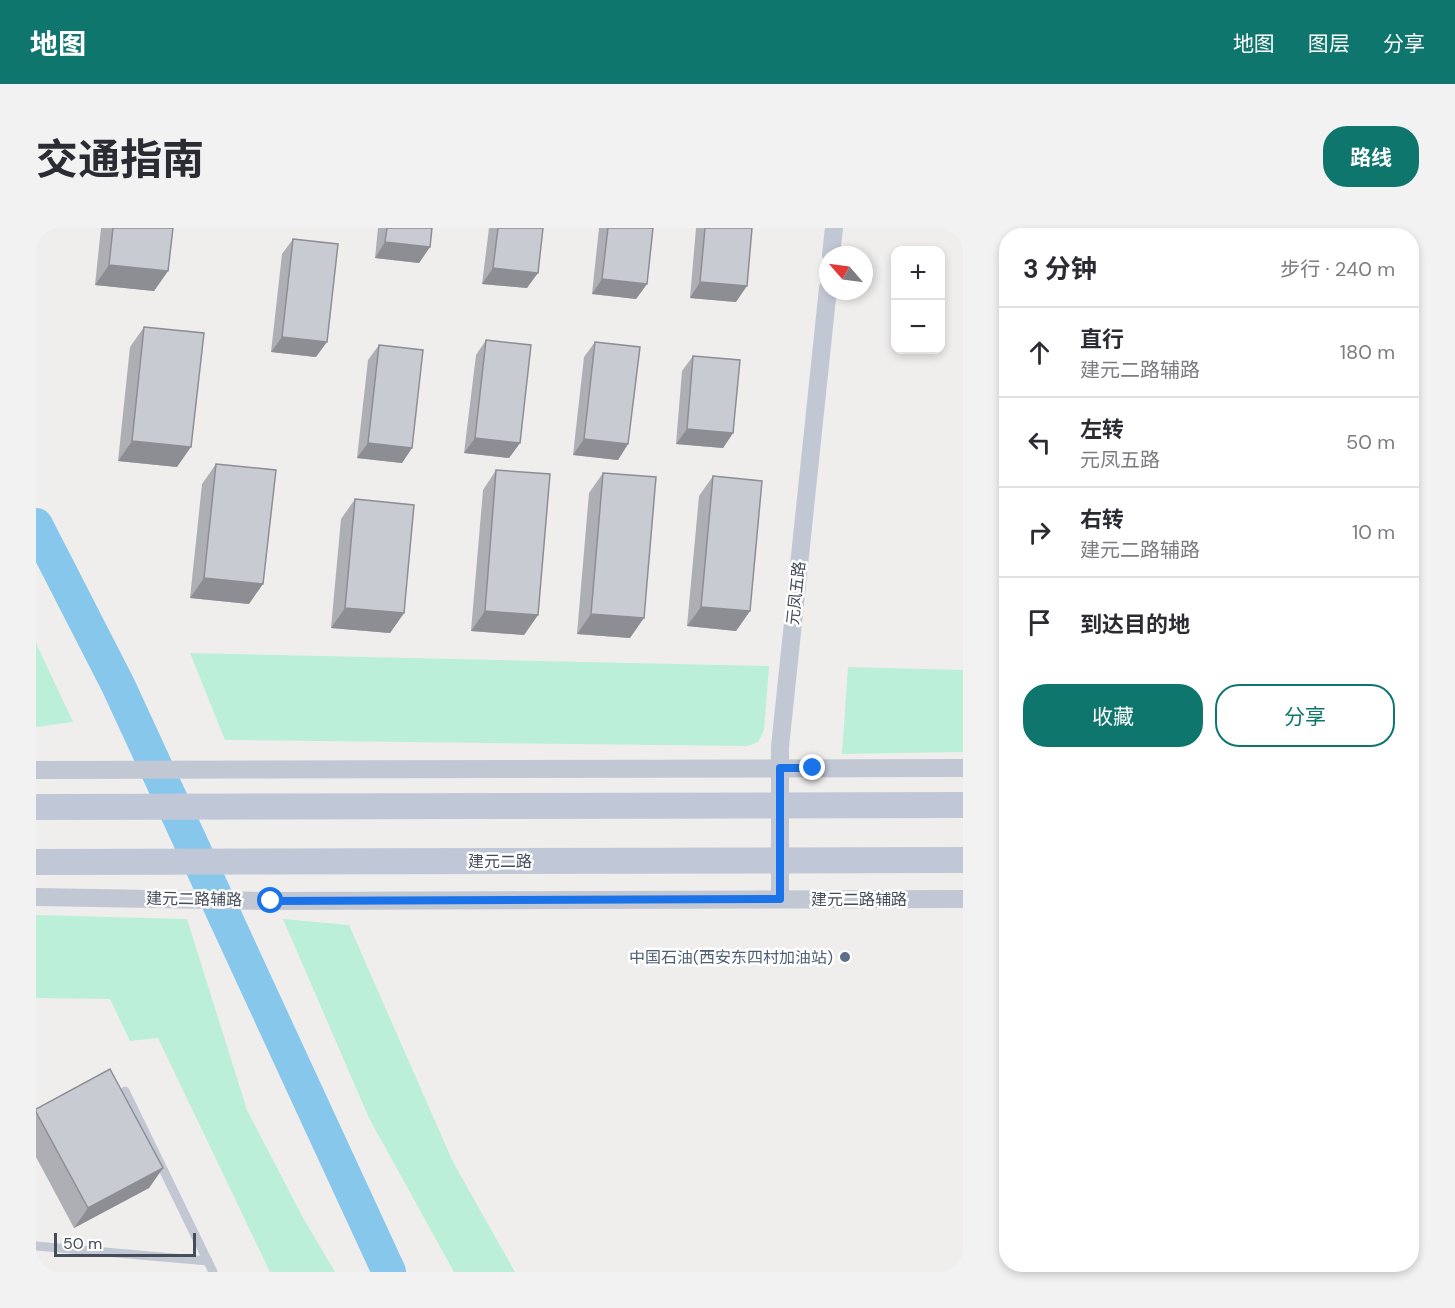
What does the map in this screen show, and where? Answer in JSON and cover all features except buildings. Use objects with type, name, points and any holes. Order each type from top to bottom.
[{"type":"main road","points":[[36,807],[963,806]]},
{"type":"main road","name":"建元二路","points":[[36,862],[963,860]]},
{"type":"street","points":[[832,246],[834,228]]},
{"type":"street","name":"元凤五路","points":[[780,899],[780,747],[827,300]]},
{"type":"street","points":[[36,770],[963,768]]},
{"type":"street","name":"建元二路辅路","points":[[36,897],[271,901],[963,899]]},
{"type":"lane","points":[[125,1091],[213,1272]]},
{"type":"lane","points":[[36,1246],[208,1261]]},
{"type":"green space","points":[[36,643],[73,722],[36,727]]},
{"type":"green space","points":[[190,653],[769,666],[764,730],[758,742],[748,746],[225,740]]},
{"type":"green space","points":[[848,667],[963,670],[963,752],[842,754]]},
{"type":"green space","points":[[36,915],[187,919],[247,1110],[302,1216],[335,1272],[270,1272],[158,1038],[130,1041],[110,999],[36,998]]},
{"type":"green space","points":[[283,919],[349,925],[453,1162],[515,1272],[454,1272],[369,1118]]},
{"type":"waterway","points":[[36,525],[118,685],[389,1272]]},
{"type":"place","name":"中国石油(西安东四村加油站)","points":[[845,957]]},
{"type":"route","points":[[271,901],[780,899],[780,768],[813,768]]}]
